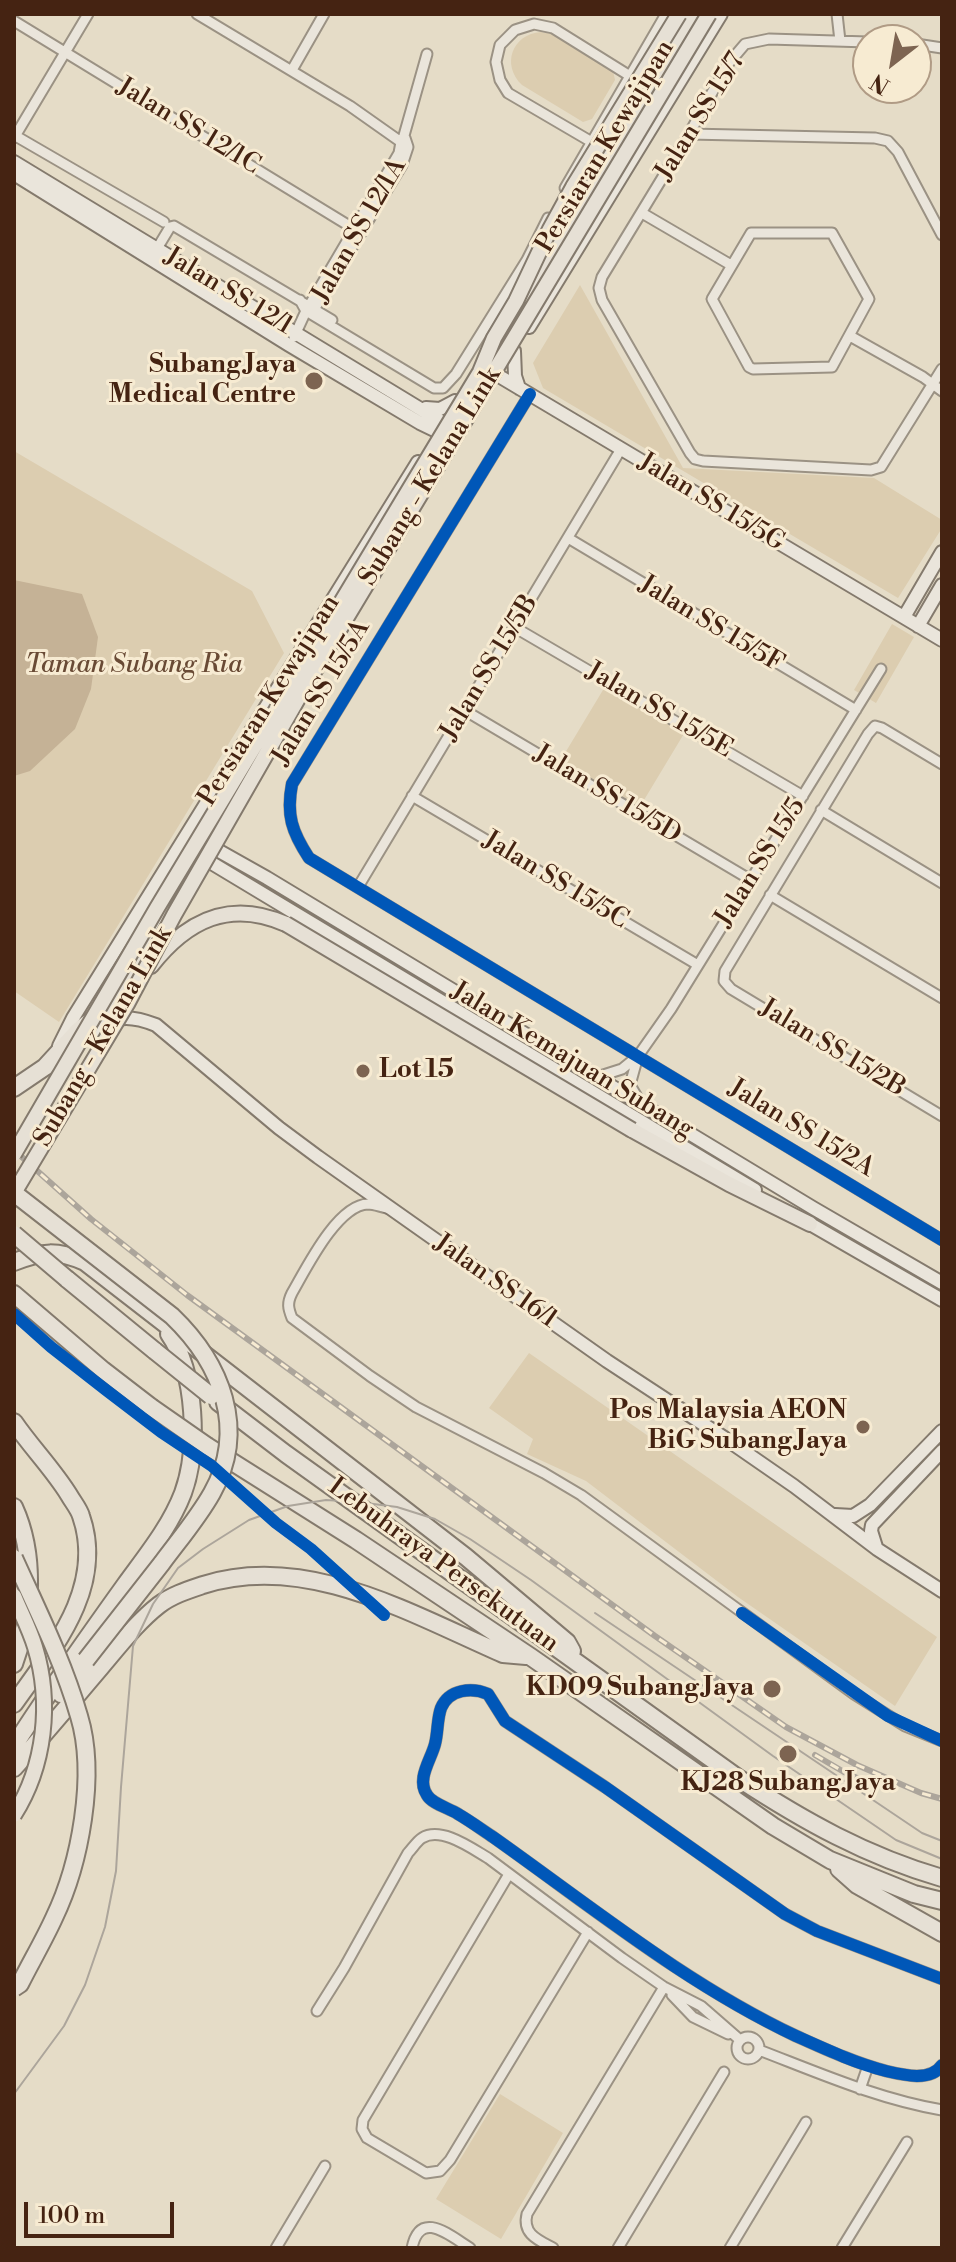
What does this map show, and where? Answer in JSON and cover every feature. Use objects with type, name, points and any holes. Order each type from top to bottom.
[{"type":"highway","points":[[14,1088],[31,1078],[120,993],[207,860]]},
{"type":"highway","points":[[14,1193],[180,1323],[208,1357],[224,1394],[228,1420],[226,1455],[213,1490],[193,1522],[14,1757]]},
{"type":"highway","name":"Lebuhraya Persekutuan","points":[[14,1234],[286,1454],[738,1778],[835,1837],[870,1853],[942,1878]]},
{"type":"highway","points":[[14,1262],[47,1253],[67,1254],[85,1262],[466,1557],[567,1642],[577,1662]]},
{"type":"highway","name":"Lebuhraya Persekutuan","points":[[14,1294],[151,1407],[531,1657],[725,1795],[830,1860],[914,1894],[942,1901]]},
{"type":"highway","points":[[14,1746],[166,1528],[188,1478],[192,1405],[189,1378],[175,1342],[165,1328],[142,1308]]},
{"type":"highway","points":[[14,1422],[58,1477],[81,1515],[86,1545],[86,1575],[64,1634],[14,1704]]},
{"type":"highway","points":[[14,1507],[20,1519],[27,1554],[28,1607],[14,1664]]},
{"type":"highway","points":[[14,1558],[54,1647],[80,1718],[85,1757],[85,1800],[77,1853],[55,1916],[20,1984],[14,1988]]},
{"type":"highway","points":[[14,1768],[131,1631],[159,1604],[183,1591],[224,1578],[260,1576],[306,1579],[356,1592],[503,1654],[531,1657]]},
{"type":"highway","points":[[830,1860],[857,1885],[942,1933]]},
{"type":"main road","points":[[14,1154],[157,908],[480,372],[494,338],[573,187],[679,14]]},
{"type":"main road","name":"Persiaran Kewajipan","points":[[52,1059],[73,1018],[440,426],[685,14]]},
{"type":"main road","name":"Subang - Kelana Link","points":[[480,372],[693,14]]},
{"type":"main road","name":"Subang - Kelana Link","points":[[14,1193],[127,1004],[174,915],[292,709],[709,14]]},
{"type":"main road","name":"Persiaran Kewajipan","points":[[207,860],[225,817],[721,14]]},
{"type":"main road","name":"Jalan SS 12/1","points":[[14,162],[289,345],[440,426]]},
{"type":"main road","name":"Jalan SS 12/1","points":[[14,174],[296,333],[419,406],[440,426]]},
{"type":"main road","points":[[440,426],[458,441],[514,343],[529,327]]},
{"type":"main road","points":[[514,351],[515,376],[524,391]]},
{"type":"main road","name":"Jalan SS 15/5G","points":[[499,376],[942,640]]},
{"type":"main road","points":[[419,406],[440,409],[455,401]]},
{"type":"main road","points":[[904,617],[942,552]]},
{"type":"main road","points":[[918,626],[942,585]]},
{"type":"main road","points":[[199,816],[196,839],[207,860]]},
{"type":"main road","points":[[225,817],[224,835],[228,846],[250,869]]},
{"type":"main road","name":"Jalan Kemajuan Subang","points":[[942,1283],[250,869],[214,849],[207,860],[810,1224],[942,1300]]},
{"type":"main road","points":[[127,1004],[163,951],[194,926],[223,914],[237,912],[269,917],[286,924],[632,1130],[729,1184],[810,1224]]},
{"type":"main road","points":[[299,946],[313,924]]},
{"type":"main road","name":"Jalan SS 16/1","points":[[52,1059],[118,1018],[136,1017],[156,1025],[279,1128],[389,1208],[607,1361],[729,1441],[877,1549],[942,1591]]},
{"type":"main road","points":[[832,1515],[853,1516],[870,1505],[942,1431]]},
{"type":"main road","points":[[877,1549],[872,1539],[872,1525],[942,1451]]},
{"type":"main road","points":[[14,1596],[35,1647],[43,1688],[44,1715],[38,1760],[14,1815]]},
{"type":"street","points":[[88,14],[15,136],[164,222]]},
{"type":"street","points":[[197,14],[350,106],[361,109],[403,140]]},
{"type":"street","points":[[292,70],[324,14]]},
{"type":"street","points":[[630,76],[553,28],[534,24],[515,30],[500,45],[496,62],[500,80],[508,93],[590,141],[630,76],[666,14]]},
{"type":"street","points":[[837,14],[840,41]]},
{"type":"street","name":"Jalan SS 12/1C","points":[[14,21],[358,231]]},
{"type":"street","name":"Jalan SS 15/7","points":[[852,41],[769,39],[745,44],[728,64],[602,277],[599,288],[609,313],[695,459],[871,470],[881,467],[937,382]]},
{"type":"street","name":"Jalan SS 12/1A","points":[[289,345],[358,231],[399,153],[427,54]]},
{"type":"street","points":[[601,124],[615,132]]},
{"type":"street","points":[[689,134],[875,138],[888,141],[898,152],[942,235]]},
{"type":"street","name":"Jalan SS 12/1","points":[[309,312],[434,388],[443,388],[464,362],[527,260],[590,141]]},
{"type":"street","points":[[642,213],[731,265]]},
{"type":"street","points":[[154,254],[170,227],[174,226],[300,300],[309,312]]},
{"type":"street","points":[[751,233],[832,233],[869,299],[850,336],[832,367],[753,369],[749,367],[712,299],[751,233]]},
{"type":"street","points":[[850,336],[937,382],[942,391]]},
{"type":"street","points":[[937,382],[942,369]]},
{"type":"street","name":"Jalan SS 15/5A","points":[[524,391],[292,784],[288,804],[295,838],[309,858],[638,1056]]},
{"type":"street","name":"Jalan SS 15/5B","points":[[358,887],[621,449]]},
{"type":"street","name":"Jalan SS 15/5F","points":[[568,538],[856,710]]},
{"type":"street","name":"Jalan SS 15/5E","points":[[514,627],[803,796]]},
{"type":"street","name":"Jalan SS 15/5","points":[[597,1077],[622,1069],[638,1056],[671,1009],[881,669]]},
{"type":"street","name":"Jalan SS 15/5D","points":[[464,710],[751,880]]},
{"type":"street","points":[[942,764],[875,726],[770,895],[942,998]]},
{"type":"street","name":"Jalan SS 15/5C","points":[[412,796],[698,965]]},
{"type":"street","points":[[821,810],[942,883]]},
{"type":"street","name":"Jalan SS 15/2B","points":[[770,895],[725,971],[724,981],[731,989],[942,1116]]},
{"type":"street","points":[[638,1056],[630,1085],[640,1102]]},
{"type":"street","name":"Jalan SS 15/2A","points":[[638,1056],[942,1240]]},
{"type":"street","points":[[389,1208],[367,1204],[353,1208],[340,1217],[292,1293],[288,1309],[292,1318],[416,1407],[581,1495],[854,1694],[905,1726],[942,1741]]},
{"type":"street","points":[[942,1979],[817,1931],[785,1914],[605,1787],[505,1721],[488,1694],[464,1690],[447,1699],[441,1708],[435,1746],[423,1776],[423,1786],[431,1800],[474,1824],[675,1968],[726,2000],[789,2033],[868,2066],[896,2073],[923,2075],[938,2071],[942,2065]]},
{"type":"street","points":[[317,2011],[408,1853],[422,1838],[439,1834],[488,1858],[664,1987],[701,2006],[740,2040]]},
{"type":"street","points":[[509,1874],[363,2120],[362,2129],[367,2138],[426,2173],[440,2171],[450,2160],[588,1932]]},
{"type":"street","points":[[553,2248],[534,2238],[528,2231],[525,2221],[527,2214],[664,1987]]},
{"type":"street","points":[[753,2038],[758,2043],[759,2050],[752,2058],[741,2057],[737,2047],[740,2040],[753,2038]]},
{"type":"street","points":[[759,2050],[860,2089],[942,2110]]},
{"type":"street","points":[[860,2089],[868,2066]]},
{"type":"street","points":[[618,2248],[724,2072]]},
{"type":"street","points":[[730,2248],[806,2122]]},
{"type":"street","points":[[842,2248],[907,2142]]},
{"type":"street","points":[[276,2248],[325,2166]]},
{"type":"street","points":[[412,2248],[414,2236],[423,2227],[432,2227],[470,2248]]},
{"type":"green space","points":[[531,34],[553,34],[613,71],[615,80],[592,119],[583,122],[522,85],[516,77],[511,60],[517,44]]},
{"type":"green space","points":[[580,285],[683,468],[874,478],[942,520],[942,528],[898,598],[543,388],[533,363]]},
{"type":"green space","name":"Taman Subang Ria","points":[[14,451],[252,591],[284,653],[59,1022],[14,991]]},
{"type":"green space","points":[[892,624],[914,637],[876,703],[854,690]]},
{"type":"green space","points":[[606,685],[685,732],[638,810],[559,763]]},
{"type":"green space","points":[[529,1353],[937,1637],[895,1706],[738,1597],[586,1481],[527,1454],[533,1439],[489,1408]]},
{"type":"green space","points":[[500,2094],[563,2133],[501,2239],[436,2199]]},
{"type":"shaded area","points":[[14,580],[82,594],[98,637],[91,689],[75,729],[30,771],[14,776]]},
{"type":"tram line","points":[[14,2094],[64,2026],[85,1985],[105,1927],[116,1871],[133,1646],[153,1604],[178,1568],[249,1520],[288,1506],[326,1500],[358,1502],[397,1507],[435,1519],[531,1580],[773,1756],[896,1840],[942,1859]]},
{"type":"tram line","points":[[595,1613],[922,1833],[942,1841]]},
{"type":"railway","points":[[14,1150],[91,1219],[187,1295],[655,1636],[786,1727],[857,1765],[942,1799]]},
{"type":"railway","points":[[815,1755],[868,1783]]},
{"type":"cycle path","points":[[530,394],[292,784],[290,814],[298,840],[309,858],[942,1240]]},
{"type":"cycle path","points":[[14,1314],[106,1390],[212,1466],[384,1615]]},
{"type":"cycle path","points":[[742,1613],[888,1716],[942,1741]]},
{"type":"cycle path","points":[[942,1979],[817,1931],[785,1914],[605,1787],[505,1721],[488,1694],[475,1691],[455,1693],[441,1708],[435,1744],[423,1783],[433,1801],[493,1837],[678,1969],[755,2015],[829,2051],[886,2071],[924,2075],[931,2074],[942,2065]]},
{"type":"place","name":"Subang Jaya Medical Centre","points":[[314,381]]},
{"type":"place","name":"Lot 15","points":[[363,1071]]},
{"type":"place","name":"Pos Malaysia AEON BiG Subang Jaya","points":[[863,1427]]},
{"type":"place","name":"KD09 Subang Jaya","points":[[772,1689]]},
{"type":"place","name":"KJ28 Subang Jaya","points":[[788,1754]]}]
